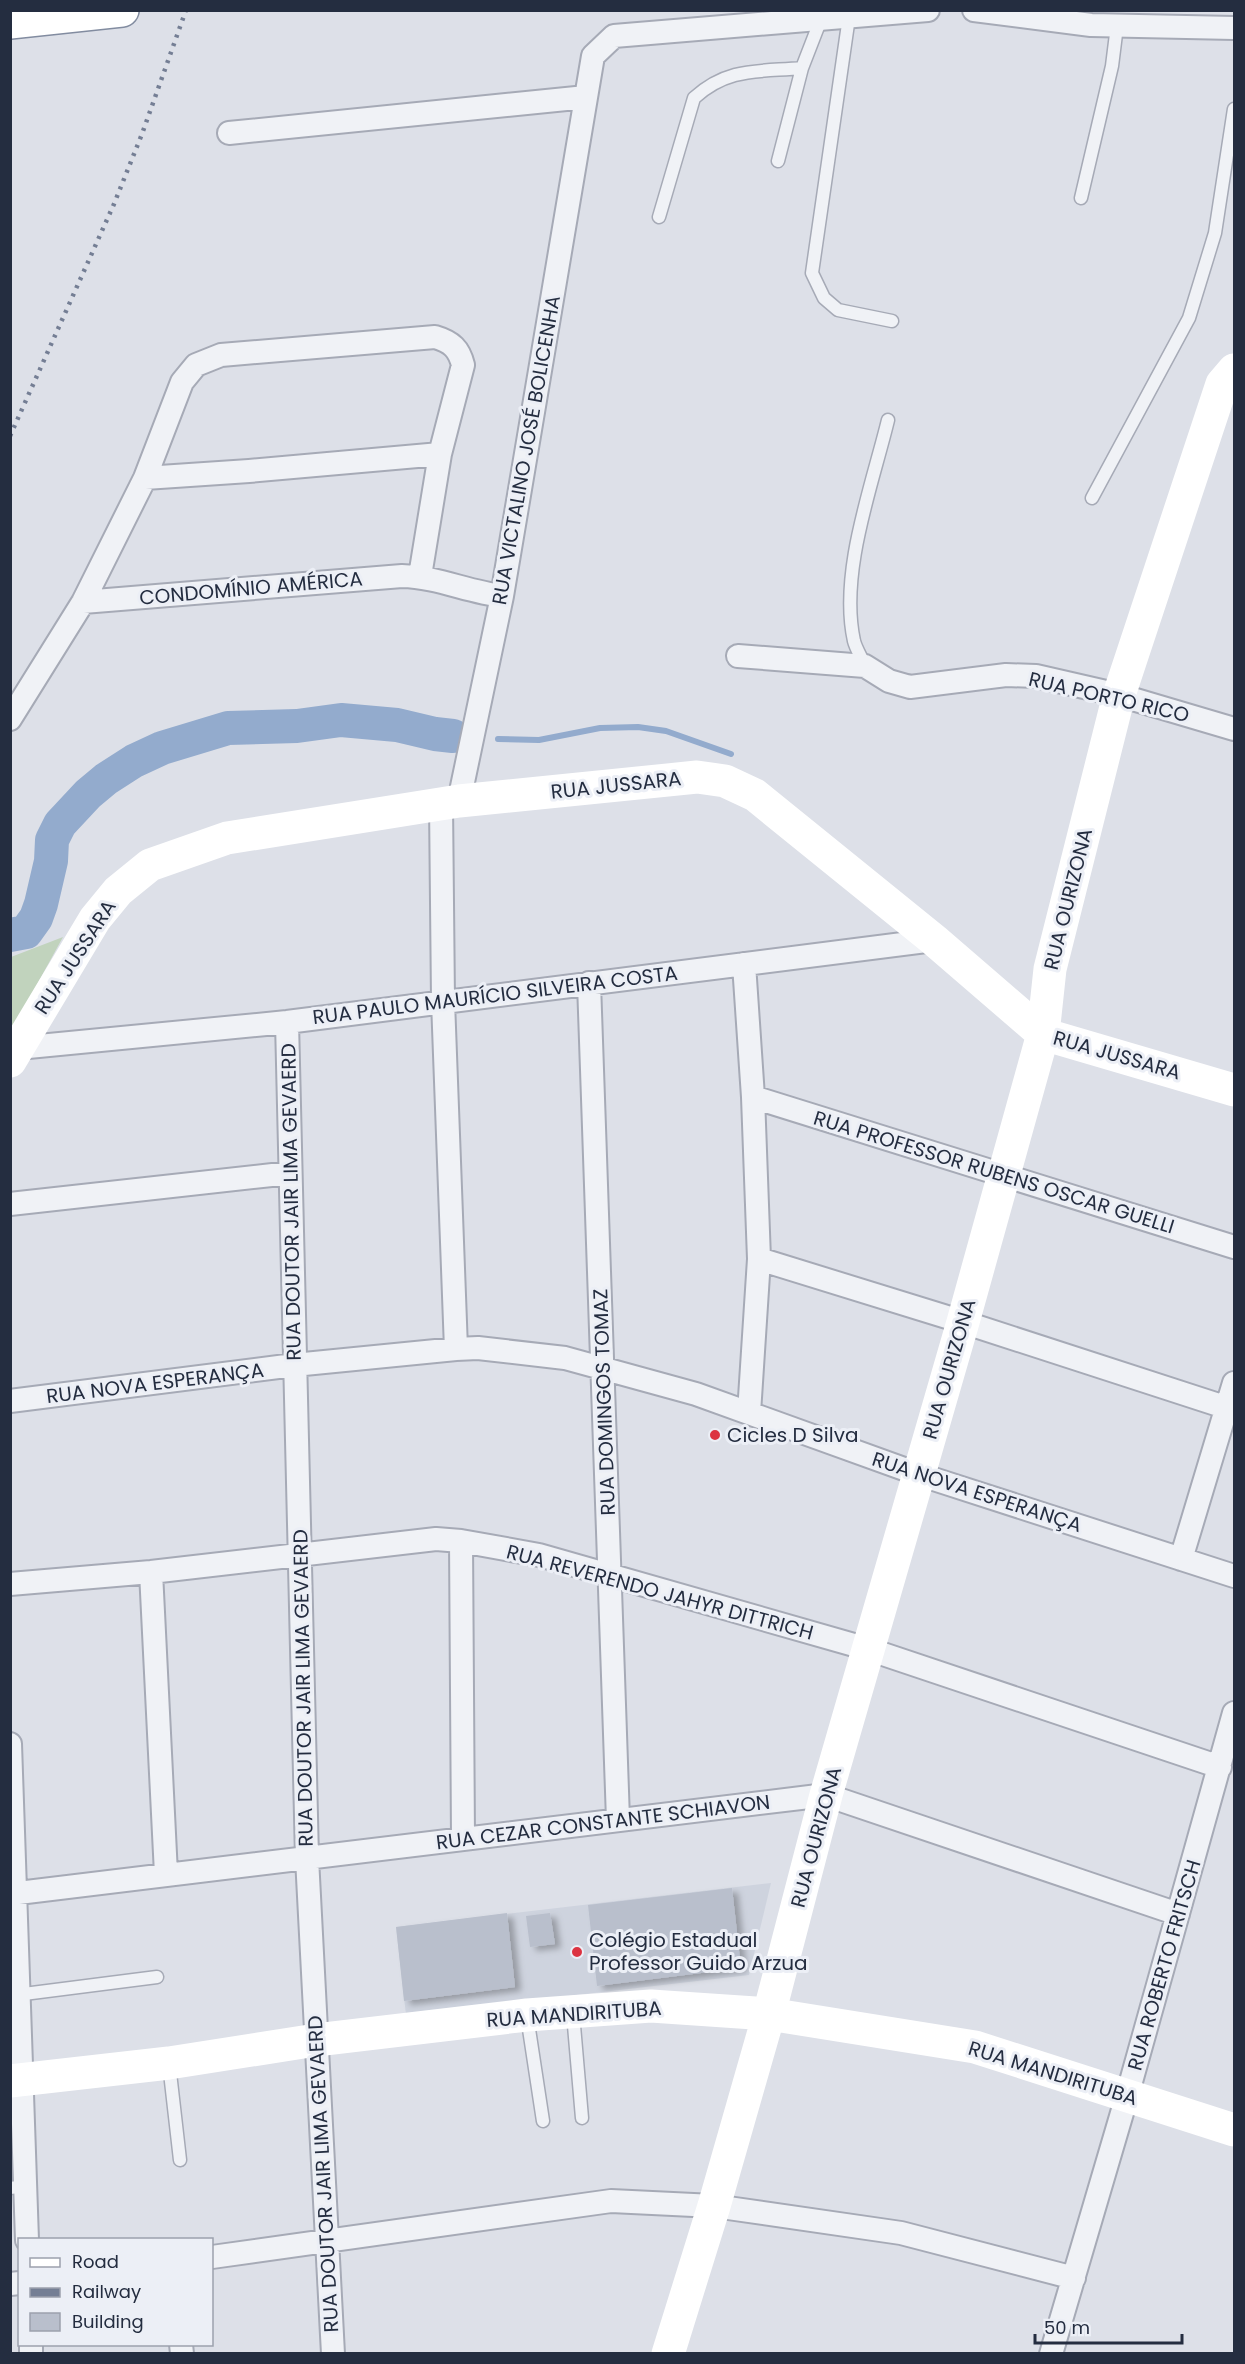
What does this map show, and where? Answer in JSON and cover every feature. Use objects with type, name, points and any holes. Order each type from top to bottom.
[{"type":"main road","points":[[10,22],[115,11]]},
{"type":"main road","name":"RUA OURIZONA","points":[[668,2354],[714,2206],[769,2014],[826,1795],[963,1322],[1043,1034],[1050,969],[1119,695],[1231,372]]},
{"type":"main road","name":"RUA JUSSARA","points":[[14,1054],[95,919],[118,891],[150,865],[228,838],[450,802],[697,777],[725,781],[755,795],[934,940],[1043,1034],[1234,1090]]},
{"type":"main road","name":"RUA MANDIRITUBA","points":[[16,2080],[169,2063],[316,2040],[527,2015],[651,2006],[769,2014],[975,2048],[1234,2130]]},
{"type":"street","name":"RUA VICTALINO JOSÉ BOLICENHA","points":[[456,1349],[443,1001],[450,802],[502,596],[593,56],[614,36],[928,10]]},
{"type":"street","points":[[974,10],[1091,25],[1234,28]]},
{"type":"street","points":[[229,133],[586,97]]},
{"type":"street","points":[[10,719],[83,602],[145,478],[182,382],[196,365],[221,355],[435,337],[448,341],[459,352],[463,365],[440,454],[420,576]]},
{"type":"street","points":[[145,478],[440,454]]},
{"type":"street","name":"CONDOMÍNIO AMÉRICA","points":[[83,602],[402,576],[420,576],[479,593],[502,596]]},
{"type":"street","points":[[738,656],[865,666]]},
{"type":"street","name":"RUA PORTO RICO","points":[[865,666],[889,681],[910,687],[1006,675],[1036,676],[1119,695],[1234,729]]},
{"type":"street","name":"RUA PAULO MAURÍCIO SILVEIRA COSTA","points":[[14,1054],[287,1022],[934,940]]},
{"type":"street","points":[[744,963],[753,1097],[759,1259],[749,1413]]},
{"type":"street","name":"RUA DOMINGOS TOMAZ","points":[[589,983],[618,1820]]},
{"type":"street","name":"RUA DOUTOR JAIR LIMA GEVAERD","points":[[287,1022],[307,1858],[333,2354]]},
{"type":"street","name":"RUA PROFESSOR RUBENS OSCAR GUELLI","points":[[753,1097],[1234,1246]]},
{"type":"street","points":[[10,1204],[290,1173]]},
{"type":"street","points":[[759,1259],[963,1322],[1227,1408]]},
{"type":"street","name":"RUA NOVA ESPERANÇA","points":[[10,1401],[294,1365],[456,1349],[478,1348],[565,1358],[696,1394],[918,1474],[1234,1576]]},
{"type":"street","points":[[1180,1559],[1234,1383]]},
{"type":"street","name":"RUA REVERENDO JAHYR DITTRICH","points":[[10,1584],[151,1572],[436,1539],[461,1541],[540,1555],[868,1649],[1220,1767]]},
{"type":"street","points":[[461,1541],[463,1839]]},
{"type":"street","points":[[151,1572],[166,1874]]},
{"type":"street","name":"RUA ROBERTO FRITSCH","points":[[1051,2354],[1127,2096],[1234,1713]]},
{"type":"street","points":[[10,1744],[18,2187],[27,2238]]},
{"type":"street","name":"RUA CEZAR CONSTANTE SCHIAVON","points":[[13,1894],[826,1795],[1178,1914]]},
{"type":"street","points":[[213,2257],[611,2201],[714,2206],[901,2233],[1074,2278]]},
{"type":"lane","points":[[849,17],[812,273],[824,297],[838,310],[892,321]]},
{"type":"lane","points":[[778,161],[802,68],[821,19]]},
{"type":"lane","points":[[1081,198],[1112,66],[1117,26]]},
{"type":"lane","points":[[658,217],[694,98],[709,85],[732,75],[802,68]]},
{"type":"lane","points":[[1092,498],[1189,318],[1215,233],[1234,109]]},
{"type":"lane","points":[[865,666],[854,642],[849,591],[854,556],[888,420]]},
{"type":"lane","points":[[15,1995],[158,1977]]},
{"type":"lane","points":[[573,2010],[582,2118]]},
{"type":"lane","points":[[527,2015],[543,2121]]},
{"type":"lane","points":[[169,2063],[180,2160]]},
{"type":"shaded area","name":"Colégio Estadual Professor Guido Arzua","points":[[771,1883],[749,1975],[406,2015],[396,1927]]},
{"type":"green space","points":[[63,937],[11,1032],[11,957]]},
{"type":"building","points":[[732,1888],[741,1968],[597,1986],[588,1905]]},
{"type":"building","points":[[507,1913],[515,1987],[404,2001],[396,1927]]},
{"type":"building","points":[[550,1913],[555,1944],[530,1947],[526,1916]]},
{"type":"waterway","points":[[10,935],[26,932],[36,918],[51,861],[52,840],[60,824],[88,794],[106,779],[134,761],[162,748],[228,728],[297,726],[341,720],[397,725],[453,736]]},
{"type":"waterway","points":[[498,739],[539,740],[600,728],[638,727],[666,731],[731,754]]},
{"type":"railway","points":[[10,436],[114,204],[142,134],[186,10]]},
{"type":"place","name":"Cicles D Silva","points":[[715,1435]]},
{"type":"place","name":"Colégio Estadual Professor Guido Arzua","points":[[577,1952]]}]
